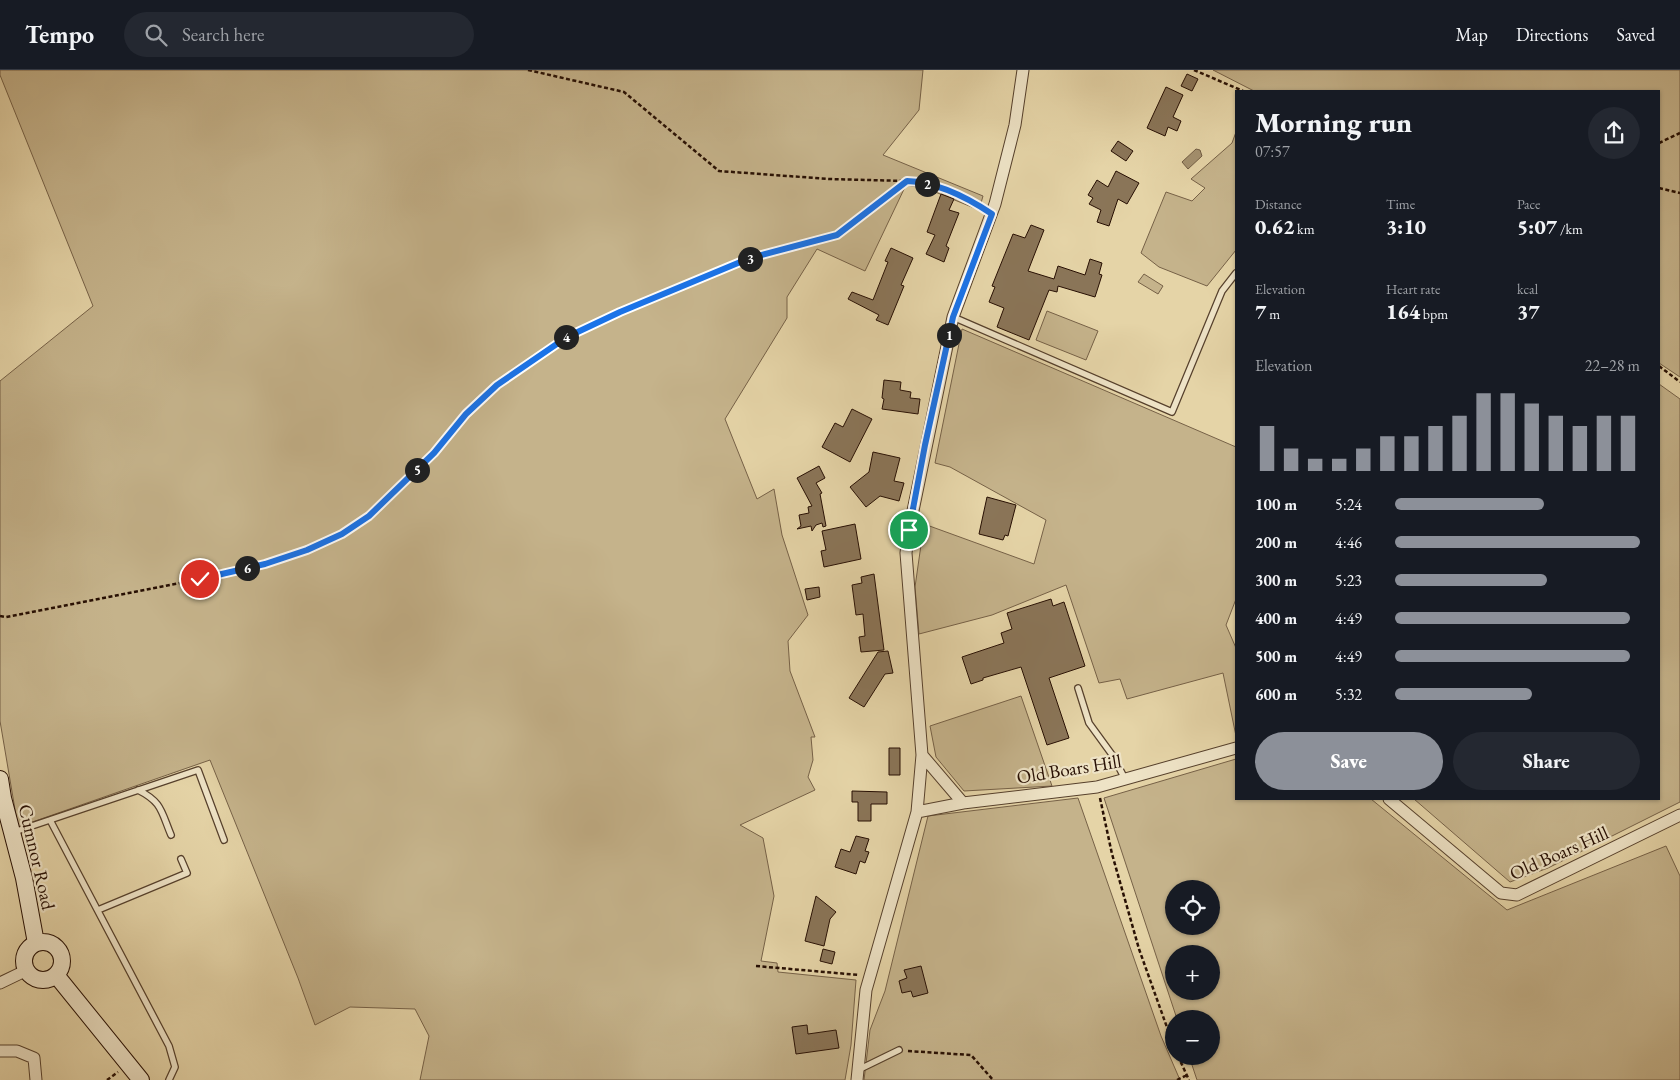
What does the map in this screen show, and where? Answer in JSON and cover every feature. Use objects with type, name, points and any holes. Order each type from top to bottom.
[{"type":"main road","name":"Cumnor Road","points":[[0,779],[24,878],[36,944]]},
{"type":"main road","points":[[49,943],[60,952],[62,965],[56,975],[50,978],[37,979],[27,970],[25,964],[27,952],[36,944],[49,943]]},
{"type":"main road","points":[[56,975],[141,1080]]},
{"type":"street","points":[[857,1075],[866,990],[917,812],[922,754],[906,553],[909,530],[925,445],[953,317],[992,214],[1015,125],[1024,70]]},
{"type":"street","name":"Old Boars Hill","points":[[917,812],[963,803],[1097,787],[1235,748]]},
{"type":"street","points":[[922,754],[963,803]]},
{"type":"street","name":"Old Boars Hill","points":[[1390,800],[1501,893],[1517,894],[1680,815]]},
{"type":"street","points":[[0,983],[27,970]]},
{"type":"street","points":[[0,1051],[17,1051],[34,1058],[36,1080]]},
{"type":"lane","points":[[953,317],[1172,412],[1222,291],[1235,274]]},
{"type":"lane","points":[[1078,688],[1089,723],[1113,756],[1124,779]]},
{"type":"lane","points":[[12,833],[198,770],[224,840]]},
{"type":"lane","points":[[138,790],[159,804],[171,835]]},
{"type":"lane","points":[[50,820],[169,1046],[175,1067],[169,1080]]},
{"type":"lane","points":[[98,910],[187,873],[181,859]]},
{"type":"lane","points":[[857,1075],[899,1050]]},
{"type":"path","points":[[528,70],[624,92],[719,171],[829,179],[916,181],[941,188],[992,214]]},
{"type":"path","points":[[1194,70],[1241,90]]},
{"type":"path","points":[[1660,143],[1680,133]]},
{"type":"path","points":[[0,616],[6,617],[200,579],[265,564],[307,550],[342,534],[369,516],[393,494],[434,453],[466,414],[497,385],[567,337],[620,312],[750,258],[837,235],[907,181]]},
{"type":"path","points":[[1660,188],[1680,193]]},
{"type":"path","points":[[1660,367],[1680,382]]},
{"type":"path","points":[[1097,787],[1112,854],[1139,949],[1165,1022]]},
{"type":"path","points":[[756,966],[870,976]]},
{"type":"path","points":[[899,1050],[971,1055],[992,1080]]},
{"type":"path","points":[[1182,1065],[1189,1080]]},
{"type":"path","points":[[1177,1080],[1187,1076]]},
{"type":"shaded area","points":[[0,70],[923,70],[919,110],[883,155],[983,196],[979,210],[928,189],[906,185],[865,271],[817,249],[787,297],[787,318],[725,419],[757,499],[774,489],[782,535],[808,615],[788,641],[790,671],[815,737],[811,737],[813,760],[808,777],[815,790],[740,825],[763,838],[774,896],[761,961],[777,963],[778,972],[856,980],[851,1045],[845,1080],[420,1080],[429,1036],[415,1009],[350,1007],[315,1025],[298,978],[210,760],[18,827],[0,721],[0,381],[93,306],[0,75]]},
{"type":"shaded area","points":[[1213,70],[1680,70],[1680,377],[1660,364],[1660,90],[1252,90]]},
{"type":"shaded area","points":[[1235,135],[1235,251],[1207,286],[1159,267],[1141,253],[1166,192],[1192,201],[1205,188],[1191,179],[1232,143]]},
{"type":"shaded area","points":[[1196,149],[1200,150],[1202,156],[1188,169],[1182,162]]},
{"type":"shaded area","points":[[1144,274],[1163,286],[1158,294],[1138,282]]},
{"type":"shaded area","points":[[1047,311],[1098,331],[1086,360],[1036,340]]},
{"type":"shaded area","points":[[962,329],[1235,447],[1235,602],[1226,625],[1235,646],[1235,731],[1223,673],[1127,699],[1120,679],[1099,683],[1066,585],[992,615],[919,634],[915,587],[924,524],[1034,564],[1046,520],[950,467],[935,463]]},
{"type":"shaded area","points":[[1660,385],[1680,399],[1680,802],[1548,868],[1510,882],[1415,800],[1660,800]]},
{"type":"shaded area","points":[[1021,696],[1052,786],[964,791],[936,757],[930,726]]},
{"type":"shaded area","points":[[1235,759],[1235,800],[1372,800],[1507,910],[1666,846],[1680,876],[1680,1080],[1197,1080],[1192,1065],[1220,1065],[1220,1010],[1174,1010],[1171,1000],[1220,1000],[1220,945],[1165,945],[1165,983],[1104,798]]},
{"type":"shaded area","points":[[1078,798],[1165,1045],[1165,1065],[1174,1065],[1180,1080],[864,1080],[870,1030],[885,991],[928,816]]},
{"type":"building","points":[[1187,74],[1198,79],[1192,91],[1181,86]]},
{"type":"building","points":[[1166,87],[1183,95],[1173,117],[1181,121],[1177,131],[1168,127],[1165,136],[1147,128]]},
{"type":"building","points":[[1118,141],[1133,151],[1126,161],[1111,151]]},
{"type":"building","points":[[1116,171],[1139,183],[1127,204],[1118,199],[1109,226],[1097,222],[1101,210],[1089,204],[1093,198],[1088,195],[1097,180],[1108,187]]},
{"type":"building","points":[[941,194],[954,199],[949,210],[959,213],[946,246],[949,248],[944,262],[926,254],[935,235],[927,232]]},
{"type":"building","points":[[1031,225],[1044,230],[1028,271],[1054,279],[1058,266],[1085,275],[1090,259],[1102,263],[1099,274],[1102,275],[1095,297],[1058,286],[1057,292],[1049,290],[1029,340],[997,327],[1004,308],[989,302],[995,287],[992,286],[1013,234],[1025,238]]},
{"type":"building","points":[[891,248],[913,258],[901,285],[904,286],[888,325],[876,320],[879,315],[848,299],[852,292],[873,300],[888,262],[885,261]]},
{"type":"building","points":[[884,380],[901,382],[900,390],[911,392],[910,398],[920,399],[918,414],[882,409]]},
{"type":"building","points":[[852,409],[872,419],[850,462],[822,447],[835,423],[843,427]]},
{"type":"building","points":[[873,452],[900,458],[894,481],[904,483],[899,501],[880,496],[866,507],[850,487],[869,472]]},
{"type":"building","points":[[819,466],[825,478],[816,483],[822,493],[820,494],[826,526],[823,527],[822,523],[816,525],[812,531],[811,526],[797,529],[801,526],[799,515],[809,513],[808,507],[812,506],[797,478]]},
{"type":"building","points":[[987,497],[1016,505],[1008,536],[1005,535],[1003,540],[979,534]]},
{"type":"building","points":[[855,524],[861,559],[824,567],[821,551],[826,550],[822,531]]},
{"type":"building","points":[[874,574],[884,650],[861,652],[859,637],[865,636],[863,614],[856,615],[852,585],[862,583],[861,577]]},
{"type":"building","points":[[819,587],[820,597],[807,600],[805,589]]},
{"type":"building","points":[[1051,599],[1053,606],[1064,602],[1085,666],[1049,678],[1069,738],[1047,745],[1021,667],[983,678],[983,680],[971,684],[962,657],[1004,643],[1001,633],[1012,629],[1007,613]]},
{"type":"building","points":[[888,651],[893,673],[885,674],[864,707],[849,698],[878,652]]},
{"type":"building","points":[[889,748],[900,748],[900,775],[889,775]]},
{"type":"building","points":[[852,791],[887,792],[887,804],[871,804],[871,821],[858,821],[858,802],[852,802]]},
{"type":"building","points":[[856,836],[869,839],[865,851],[869,852],[865,863],[860,861],[856,874],[835,867],[841,849],[850,852]]},
{"type":"building","points":[[816,896],[836,912],[830,919],[824,946],[805,941]]},
{"type":"building","points":[[823,949],[835,952],[832,964],[820,961]]},
{"type":"building","points":[[921,966],[928,993],[913,997],[911,991],[902,993],[899,981],[907,978],[904,970]]},
{"type":"building","points":[[807,1025],[808,1034],[836,1030],[839,1048],[796,1054],[792,1027]]},
{"type":"route","points":[[200,579],[265,564],[307,550],[342,534],[369,516],[393,494],[434,453],[466,414],[497,385],[567,337],[620,312],[750,258],[837,235],[907,181],[916,181],[941,188],[992,214],[953,317],[925,445],[909,530]]}]
